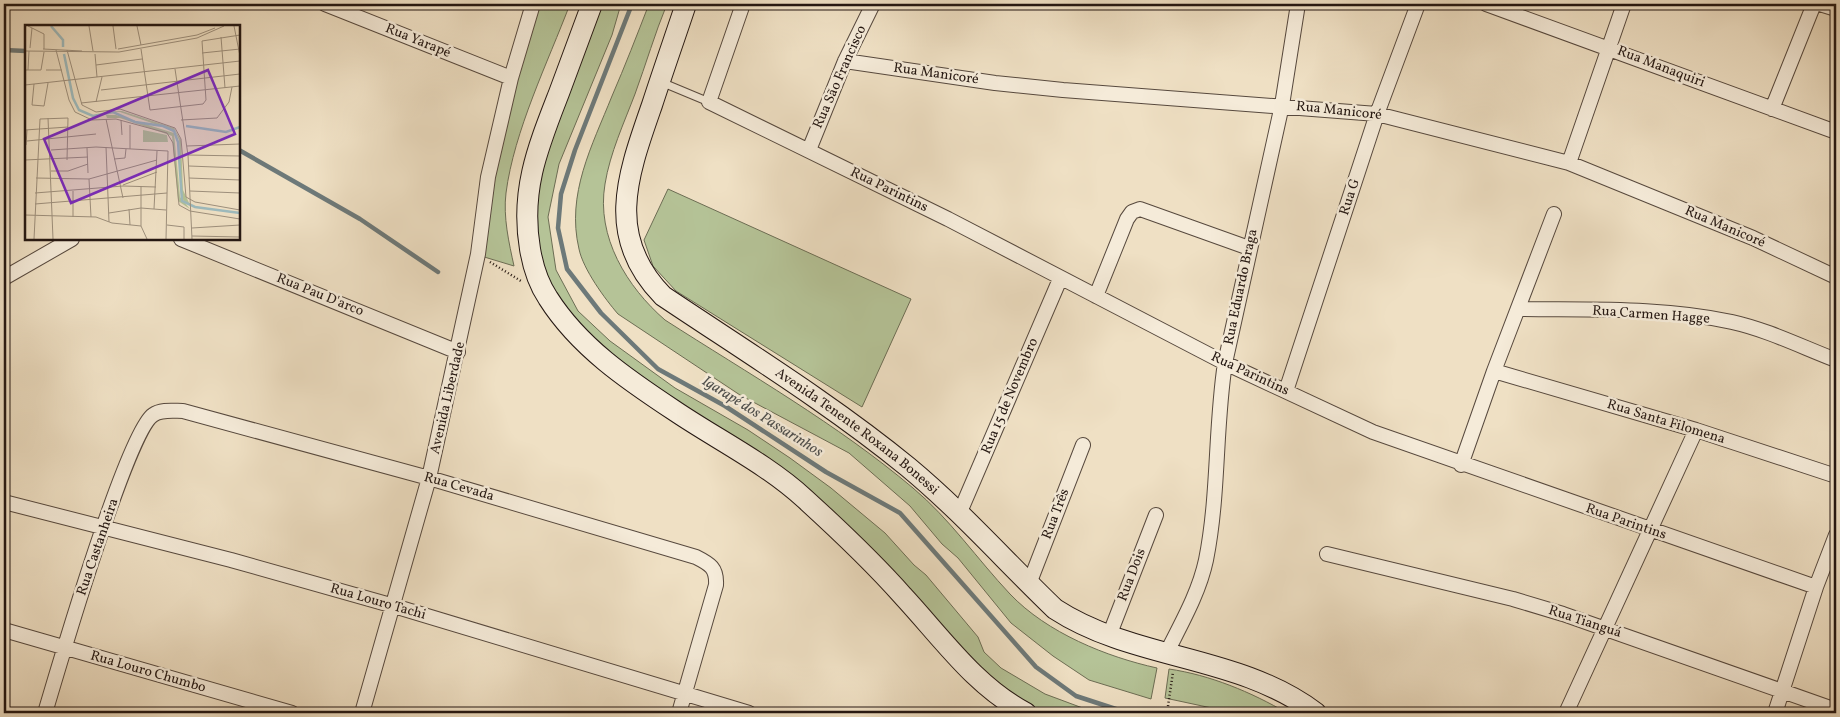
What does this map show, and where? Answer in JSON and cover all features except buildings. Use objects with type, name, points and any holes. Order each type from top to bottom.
[{"type":"street","name":"Rua Yarapé","points":[[325,4],[511,78]]},
{"type":"street","name":"Avenida Liberdade","points":[[362,713],[430,478],[478,254],[488,177],[511,78],[534,4]]},
{"type":"street","points":[[592,4],[539,144],[526,201],[526,219],[533,266],[548,299],[589,347],[627,379],[757,463],[800,494],[847,537],[889,580],[977,680],[998,696],[1026,713]]},
{"type":"street","name":"Avenida Tenente Roxana Bonessi","points":[[686,4],[632,160],[625,202],[625,220],[634,252],[649,283],[663,296],[841,415],[908,467],[960,512],[1029,584],[1055,608],[1082,625],[1170,659],[1191,658],[1253,678],[1316,713]]},
{"type":"street","points":[[709,102],[725,49],[743,4]]},
{"type":"street","name":"Rua São Francisco","points":[[809,150],[844,61],[873,4]]},
{"type":"street","name":"Rua Eduardo Braga","points":[[1170,659],[1200,581],[1206,560],[1213,500],[1218,406],[1225,363],[1282,105],[1298,4]]},
{"type":"street","name":"Rua G","points":[[1286,391],[1377,114],[1418,4]]},
{"type":"street","name":"Rua Manaquiri","points":[[1486,4],[1608,47],[1836,132]]},
{"type":"street","points":[[1569,163],[1624,4]]},
{"type":"street","points":[[1772,109],[1814,4]]},
{"type":"street","points":[[1820,4],[1836,9]]},
{"type":"street","name":"Rua Manicoré","points":[[844,61],[995,83],[1063,90],[1282,105],[1377,114],[1569,163],[1753,238],[1836,277]]},
{"type":"street","name":"Rua Parintins","points":[[709,102],[948,219],[1060,279],[1225,363],[1373,432],[1461,465],[1816,587]]},
{"type":"street","points":[[1096,296],[1127,219],[1132,212],[1140,209],[1249,248]]},
{"type":"street","points":[[1461,465],[1554,214]]},
{"type":"street","points":[[4,278],[70,240]]},
{"type":"street","name":"Rua Pau D'arco","points":[[183,240],[458,352]]},
{"type":"street","name":"Rua 15 de Novembro","points":[[960,512],[1060,279]]},
{"type":"street","name":"Rua Carmen Hagge","points":[[1520,309],[1690,314],[1743,325],[1836,360]]},
{"type":"street","name":"Rua Santa Filomena","points":[[1494,372],[1696,430],[1836,476]]},
{"type":"street","name":"Rua Castanheira","points":[[45,713],[103,529],[137,436],[153,415],[163,411],[183,411]]},
{"type":"street","name":"Rua Cevada","points":[[183,411],[430,478],[696,557],[714,568],[716,585],[685,692]]},
{"type":"street","points":[[1566,713],[1696,430]]},
{"type":"street","name":"Rua Três","points":[[1029,584],[1083,445]]},
{"type":"street","name":"Rua Louro Tachi","points":[[4,502],[103,529],[231,560],[394,606],[685,692],[749,713]]},
{"type":"street","name":"Rua Dois","points":[[1109,636],[1156,515]]},
{"type":"street","points":[[1775,713],[1816,587],[1836,535]]},
{"type":"street","name":"Rua Tianguá","points":[[1327,554],[1513,599],[1606,628],[1836,710]]},
{"type":"street","name":"Rua Louro Chumbo","points":[[4,630],[292,713]]},
{"type":"street","points":[[679,713],[685,692]]},
{"type":"lane","points":[[660,82],[709,102]]},
{"type":"path","points":[[478,254],[524,284]]},
{"type":"path","points":[[1167,713],[1170,659]]},
{"type":"green space","points":[[533,4],[570,4],[524,121],[510,169],[505,211],[514,266],[481,256],[499,145]]},
{"type":"green space","points":[[600,4],[621,4],[612,35],[559,164],[548,217],[556,270],[578,311],[610,341],[675,388],[748,430],[790,458],[831,488],[885,533],[914,565],[926,575],[978,637],[984,652],[1001,668],[1045,694],[1088,710],[1107,713],[1045,713],[1028,706],[999,689],[866,547],[613,362],[545,284],[533,202],[541,158]]},
{"type":"green space","points":[[649,4],[667,4],[614,150],[607,172],[603,204],[605,223],[617,260],[638,292],[665,320],[854,442],[913,488],[939,513],[998,581],[1025,608],[1060,632],[1098,650],[1157,668],[1151,699],[1089,680],[1053,656],[1011,623],[958,558],[942,544],[910,506],[849,453],[740,395],[618,314],[601,292],[585,265],[579,249],[576,229],[578,190],[589,152]]},
{"type":"green space","points":[[668,189],[911,299],[862,407],[676,291],[653,266],[644,240]]},
{"type":"green space","points":[[1169,669],[1200,675],[1230,685],[1287,713],[1235,713],[1165,698]]},
{"type":"waterway","name":"Igarapé dos Passarinhos","points":[[632,4],[575,150],[561,194],[558,228],[567,269],[601,313],[658,369],[725,406],[826,472],[900,513],[1036,667],[1076,696],[1128,713],[1171,711],[1178,713]]},
{"type":"waterway","points":[[4,50],[25,51]]},
{"type":"waterway","points":[[240,151],[360,219],[438,272]]}]
